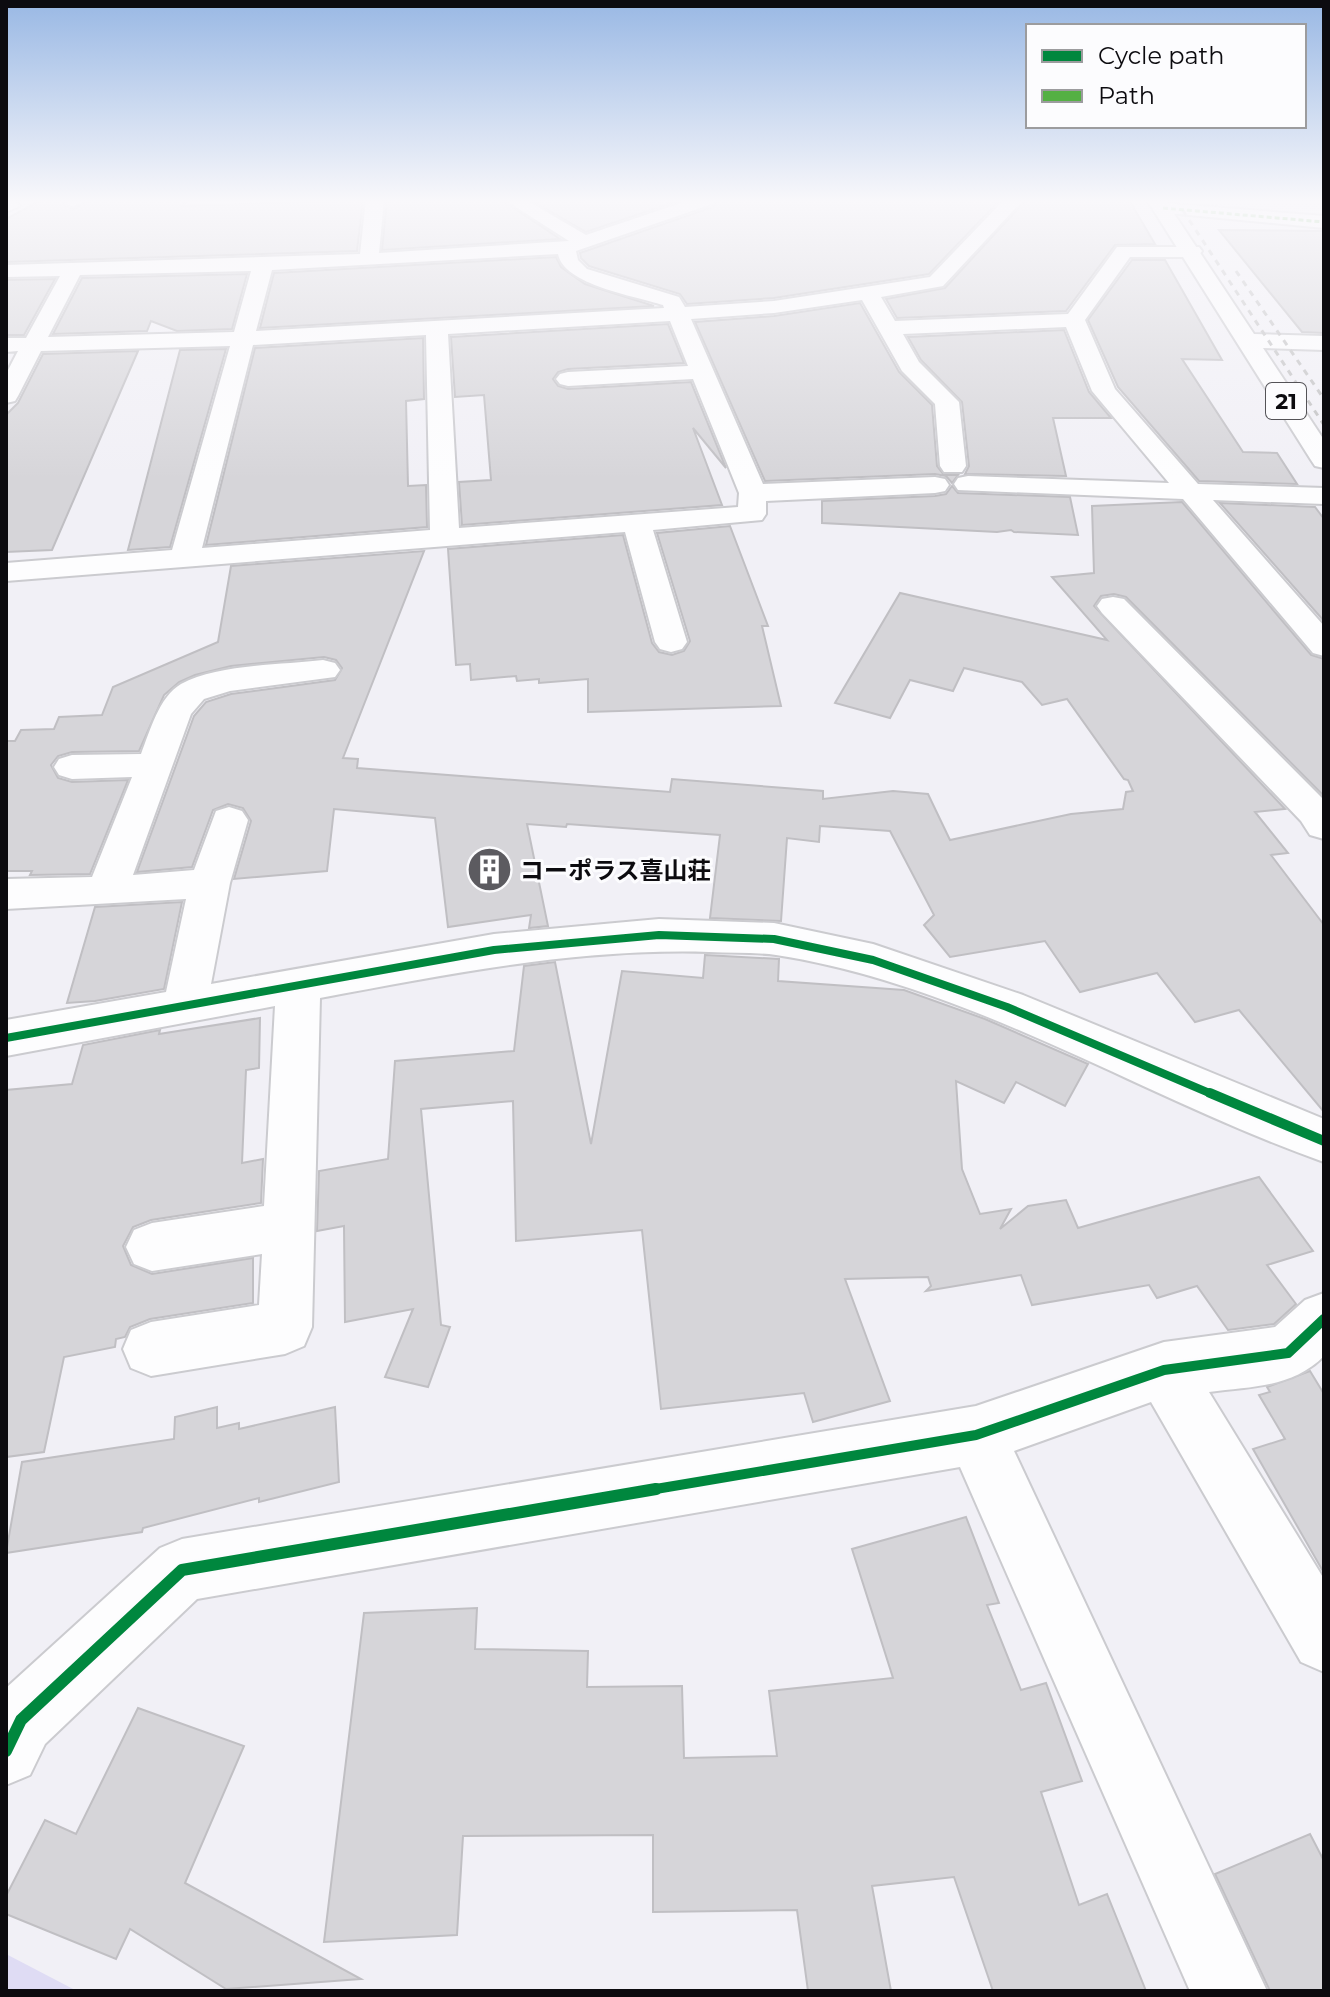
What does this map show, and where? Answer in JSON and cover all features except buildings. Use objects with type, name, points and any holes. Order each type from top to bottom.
[{"type":"street","points":[[6,396],[61,293]]},
{"type":"street","points":[[185,557],[255,293]]},
{"type":"street","points":[[6,572],[752,514],[753,493],[672,301],[646,293]]},
{"type":"street","points":[[6,345],[241,339],[676,314],[774,307],[867,293]]},
{"type":"street","points":[[868,293],[910,366],[947,402],[952,478]]},
{"type":"street","points":[[1074,320],[1093,293]]},
{"type":"street","name":"21","points":[[1218,293],[1324,460]]},
{"type":"street","points":[[888,328],[1074,320]]},
{"type":"street","points":[[1074,320],[1104,391],[1324,646]]},
{"type":"street","points":[[437,328],[445,538]]},
{"type":"street","points":[[1247,341],[1324,343]]},
{"type":"street","points":[[568,379],[701,372]]},
{"type":"street","points":[[753,493],[952,478],[1192,493],[1324,496]]},
{"type":"street","points":[[637,523],[671,642]]},
{"type":"street","points":[[1113,606],[1314,812],[1324,826]]},
{"type":"street","points":[[107,891],[175,712],[192,692],[225,681],[323,670]]},
{"type":"street","points":[[72,767],[155,765]]},
{"type":"street","points":[[185,1007],[210,883],[229,820]]},
{"type":"street","points":[[6,894],[107,891],[210,883]]},
{"type":"street","points":[[6,1038],[494,950],[659,935],[774,939],[873,960],[1007,1007],[1324,1141]]},
{"type":"street","points":[[151,1349],[285,1327],[298,986]]},
{"type":"street","points":[[152,1247],[289,1226]]},
{"type":"street","points":[[6,1751],[21,1720],[182,1570],[976,1435],[1164,1370],[1288,1353],[1324,1319]]},
{"type":"street","points":[[1164,1370],[1324,1639]]},
{"type":"street","points":[[976,1435],[1229,1991]]},
{"type":"shaded area","points":[[6,1954],[77,1991],[6,1991]]},
{"type":"railway","points":[[1237,293],[1324,425]]},
{"type":"railway","points":[[1251,293],[1324,399]]},
{"type":"cycle path","points":[[6,1038],[494,950],[659,935],[774,939],[873,960],[1007,1007],[1324,1141]]},
{"type":"cycle path","points":[[6,1751],[21,1720],[182,1570],[976,1435],[1164,1370],[1288,1353],[1324,1319]]},
{"type":"place","name":"コーポラス喜山荘","points":[[489,870]]}]
